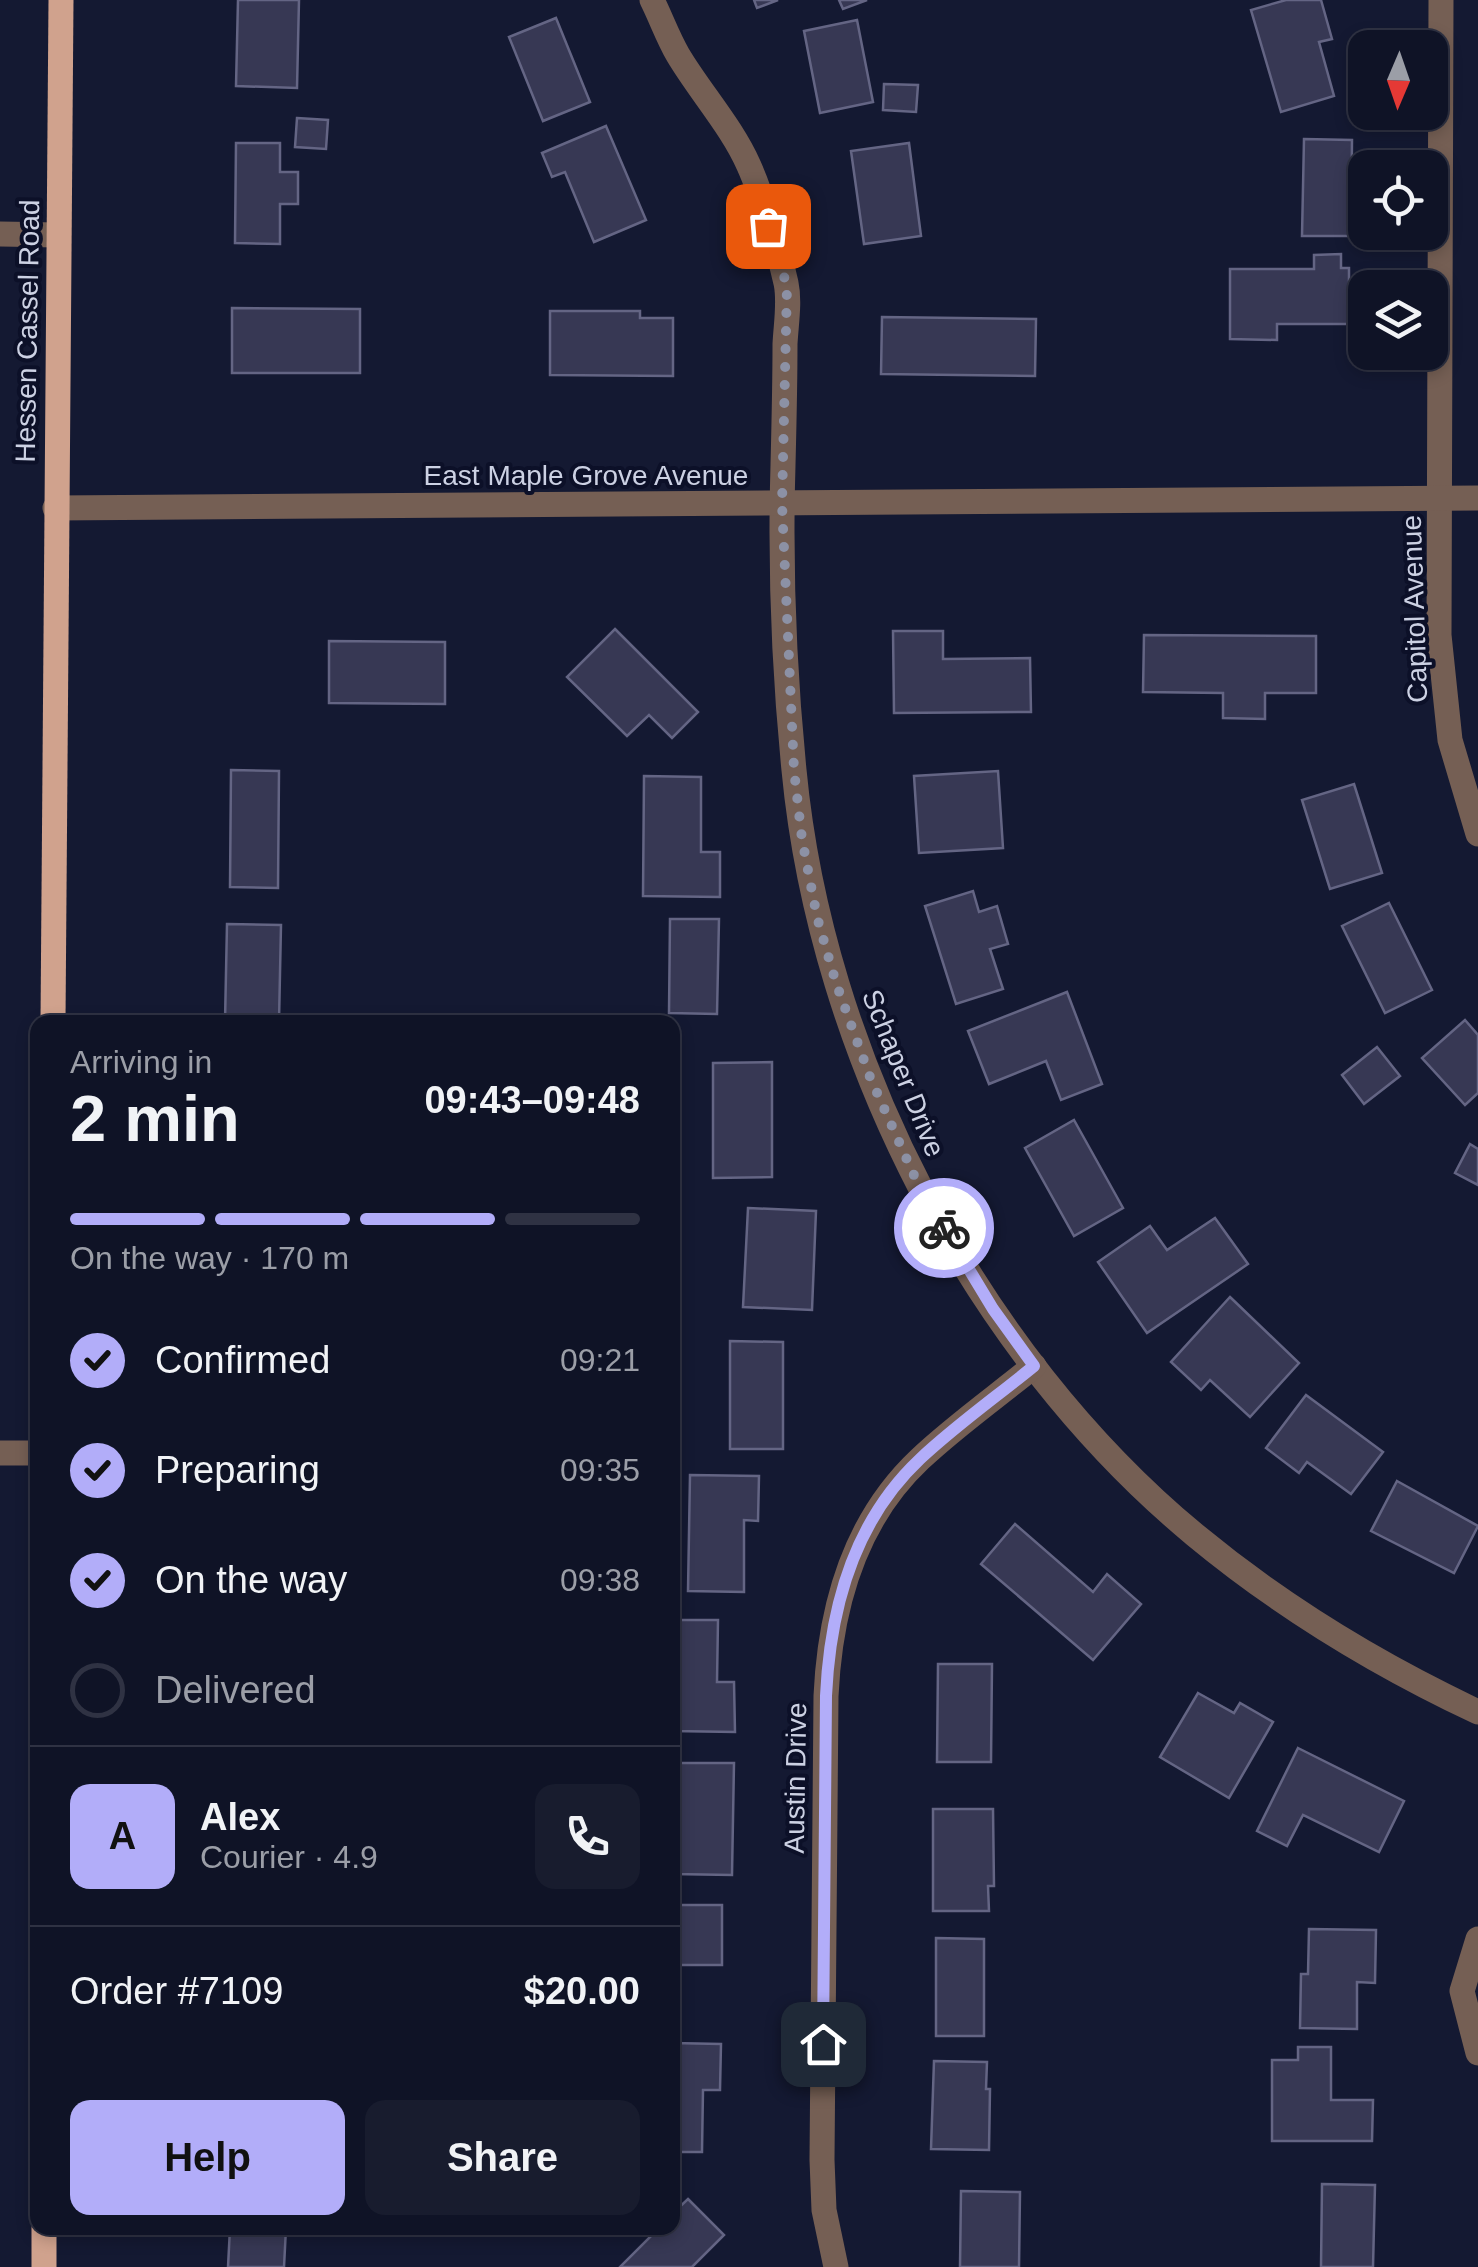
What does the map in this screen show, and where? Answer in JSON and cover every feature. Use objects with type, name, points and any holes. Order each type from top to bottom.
[{"type":"main road","name":"Hessen Cassel Road","points":[[53,1015],[62,0]]},
{"type":"main road","points":[[44,2235],[44,2267]]},
{"type":"street","name":"Schaper Drive","points":[[652,0],[676,52],[749,164],[787,286],[782,504],[794,770],[817,917],[836,983],[870,1077],[917,1182],[993,1309],[1034,1366],[1135,1480],[1191,1532],[1263,1589],[1348,1645],[1478,1712]]},
{"type":"street","name":"Capitol Avenue","points":[[1441,0],[1439,635],[1450,740],[1478,834]]},
{"type":"street","points":[[0,234],[58,235]]},
{"type":"street","name":"East Maple Grove Avenue","points":[[55,508],[1478,498]]},
{"type":"street","name":"Austin Drive","points":[[836,2267],[824,2210],[822,2160],[826,1696],[828,1649],[838,1600],[851,1561],[894,1488],[920,1459],[1034,1366]]},
{"type":"street","points":[[0,1453],[30,1453]]},
{"type":"street","points":[[1478,1939],[1462,1991],[1478,2053]]},
{"type":"building","points":[[238,0],[299,0],[297,88],[236,86]]},
{"type":"building","points":[[754,0],[778,0],[757,8]]},
{"type":"building","points":[[839,0],[867,0],[843,9]]},
{"type":"building","points":[[1286,0],[1321,0],[1332,39],[1319,42],[1334,96],[1281,112],[1251,10]]},
{"type":"building","points":[[556,18],[590,102],[543,121],[509,37]]},
{"type":"building","points":[[857,20],[873,102],[820,113],[804,31]]},
{"type":"building","points":[[884,84],[918,85],[916,112],[883,110]]},
{"type":"building","points":[[297,118],[328,120],[326,149],[295,147]]},
{"type":"building","points":[[606,126],[646,220],[594,242],[565,172],[552,177],[542,153]]},
{"type":"building","points":[[1304,139],[1352,140],[1352,150],[1348,150],[1348,236],[1302,236]]},
{"type":"building","points":[[236,143],[280,143],[280,172],[298,172],[298,204],[280,204],[280,244],[235,243]]},
{"type":"building","points":[[909,143],[921,236],[864,244],[851,151]]},
{"type":"building","points":[[1341,254],[1341,268],[1349,268],[1348,324],[1277,324],[1277,340],[1230,339],[1230,269],[1314,269],[1314,255]]},
{"type":"building","points":[[232,308],[360,309],[360,373],[232,373]]},
{"type":"building","points":[[550,311],[640,311],[640,318],[673,318],[673,376],[550,375]]},
{"type":"building","points":[[882,317],[1036,319],[1035,376],[881,374]]},
{"type":"building","points":[[615,629],[698,712],[672,738],[649,715],[627,736],[567,677]]},
{"type":"building","points":[[893,631],[943,631],[943,659],[1030,658],[1031,712],[894,713]]},
{"type":"building","points":[[1144,635],[1316,636],[1316,693],[1265,693],[1265,719],[1223,718],[1223,693],[1143,692]]},
{"type":"building","points":[[329,641],[445,642],[445,704],[329,703]]},
{"type":"building","points":[[231,770],[279,771],[278,888],[230,887]]},
{"type":"building","points":[[998,771],[1003,848],[919,853],[914,776]]},
{"type":"building","points":[[644,776],[701,777],[701,852],[720,852],[720,897],[643,896]]},
{"type":"building","points":[[1354,784],[1382,873],[1330,889],[1302,800]]},
{"type":"building","points":[[973,891],[979,912],[997,906],[1008,944],[990,949],[1003,989],[956,1004],[925,906]]},
{"type":"building","points":[[1389,903],[1432,990],[1385,1013],[1342,926]]},
{"type":"building","points":[[670,919],[719,919],[717,1014],[669,1013]]},
{"type":"building","points":[[227,924],[281,925],[279,1015],[225,1015]]},
{"type":"building","points":[[1067,992],[1102,1084],[1061,1100],[1046,1061],[989,1084],[968,1031]]},
{"type":"building","points":[[1465,1020],[1478,1035],[1478,1093],[1465,1105],[1422,1058]]},
{"type":"building","points":[[1377,1047],[1400,1076],[1364,1104],[1342,1075]]},
{"type":"building","points":[[772,1062],[772,1177],[713,1178],[713,1063]]},
{"type":"building","points":[[1074,1120],[1123,1208],[1074,1236],[1025,1148]]},
{"type":"building","points":[[1470,1144],[1478,1149],[1478,1185],[1455,1173]]},
{"type":"building","points":[[748,1208],[816,1211],[812,1310],[743,1307]]},
{"type":"building","points":[[1215,1218],[1248,1264],[1147,1333],[1098,1262],[1150,1226],[1167,1250]]},
{"type":"building","points":[[1230,1297],[1299,1363],[1250,1417],[1210,1380],[1201,1390],[1171,1362]]},
{"type":"building","points":[[730,1341],[783,1342],[783,1449],[730,1449]]},
{"type":"building","points":[[1306,1395],[1383,1452],[1351,1494],[1307,1462],[1299,1473],[1266,1448]]},
{"type":"building","points":[[690,1475],[759,1476],[758,1521],[744,1520],[744,1592],[688,1591]]},
{"type":"building","points":[[1397,1481],[1478,1526],[1454,1573],[1371,1531]]},
{"type":"building","points":[[1015,1524],[1093,1592],[1107,1574],[1141,1604],[1093,1660],[981,1564]]},
{"type":"building","points":[[680,1620],[718,1620],[717,1682],[734,1682],[735,1732],[680,1731]]},
{"type":"building","points":[[938,1664],[992,1664],[991,1762],[937,1762]]},
{"type":"building","points":[[1198,1693],[1234,1713],[1240,1703],[1273,1722],[1229,1798],[1160,1757]]},
{"type":"building","points":[[1298,1748],[1404,1801],[1379,1852],[1303,1815],[1287,1846],[1257,1831]]},
{"type":"building","points":[[680,1763],[734,1763],[732,1875],[680,1874]]},
{"type":"building","points":[[933,1809],[993,1809],[994,1886],[988,1886],[989,1911],[933,1911]]},
{"type":"building","points":[[680,1905],[722,1905],[722,1965],[680,1965]]},
{"type":"building","points":[[1309,1929],[1376,1930],[1375,1983],[1357,1982],[1357,2029],[1300,2028],[1301,1974],[1308,1974]]},
{"type":"building","points":[[936,1938],[984,1939],[984,2036],[936,2036]]},
{"type":"building","points":[[680,2043],[721,2044],[720,2090],[703,2090],[702,2152],[680,2152]]},
{"type":"building","points":[[1298,2047],[1331,2047],[1331,2100],[1373,2100],[1372,2141],[1272,2141],[1272,2060],[1298,2060]]},
{"type":"building","points":[[934,2061],[987,2062],[989,2150],[931,2149]]},
{"type":"building","points":[[1322,2184],[1375,2185],[1373,2267],[1321,2267]]},
{"type":"building","points":[[961,2191],[1020,2192],[1019,2267],[960,2267]]},
{"type":"building","points":[[688,2199],[724,2235],[692,2267],[620,2267],[652,2235],[680,2235],[680,2206]]},
{"type":"building","points":[[230,2235],[286,2235],[284,2267],[228,2267]]},
{"type":"way so far","points":[[768,226],[787,286],[782,504],[789,698],[802,839],[817,917],[870,1077],[917,1182],[944,1228]]},
{"type":"route","points":[[823,2044],[826,1696],[828,1649],[838,1600],[851,1561],[894,1488],[920,1459],[1034,1366],[993,1309],[944,1228]]}]
